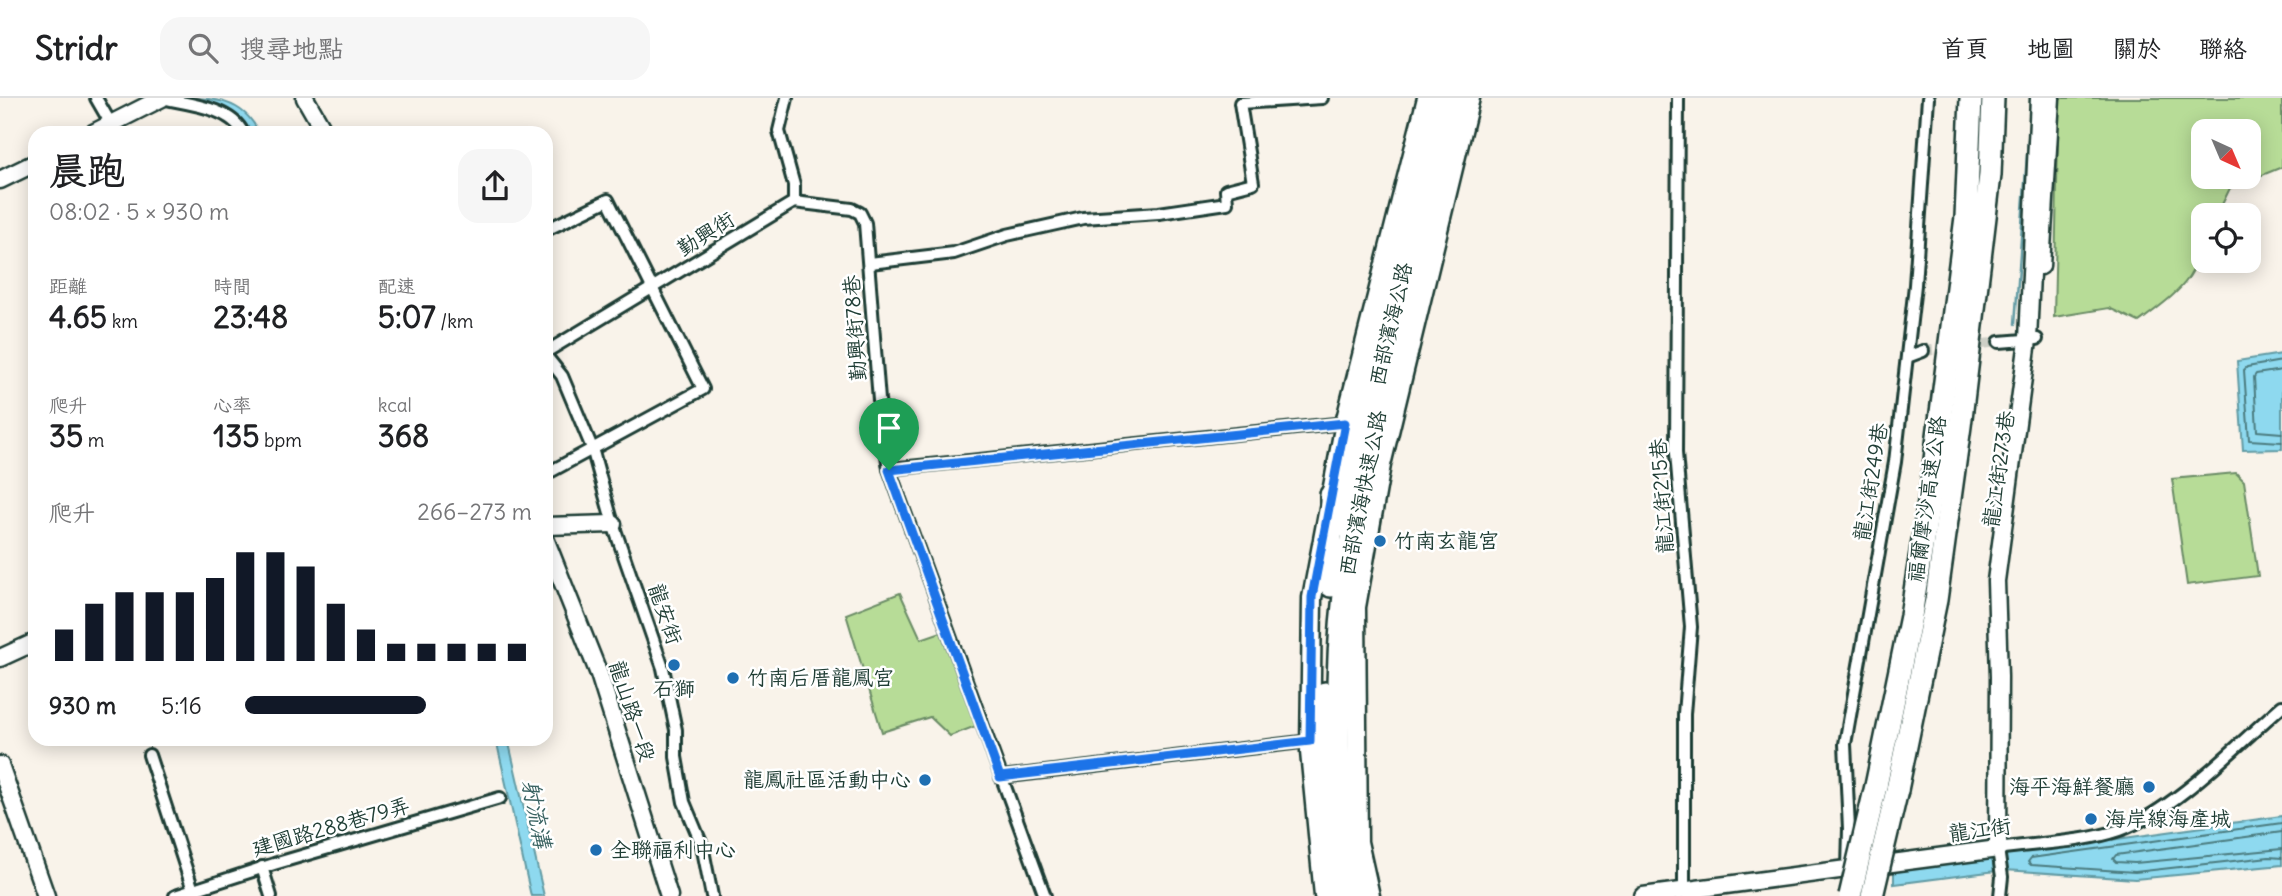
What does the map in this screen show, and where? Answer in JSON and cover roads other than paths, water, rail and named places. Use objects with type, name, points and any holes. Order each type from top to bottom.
[{"type":"highway","name":"西部濱海快速公路","points":[[1337,896],[1326,803],[1325,671],[1331,586],[1353,455],[1439,98]]},
{"type":"highway","name":"西部濱海快速公路","points":[[1352,896],[1342,805],[1339,670],[1344,594],[1368,457],[1455,98]]},
{"type":"highway","name":"福爾摩沙高速公路","points":[[1872,896],[1966,217],[1971,98]]},
{"type":"highway","name":"福爾摩沙高速公路","points":[[1850,896],[1887,788],[1936,600],[1990,175],[1993,98]]},
{"type":"highway","points":[[1368,457],[1417,315]]},
{"type":"highway","points":[[1331,495],[1331,586]]},
{"type":"main road","name":"西部濱海公路","points":[[1324,896],[1310,741],[1312,597],[1345,423],[1427,98]]},
{"type":"main road","name":"西部濱海公路","points":[[1370,896],[1358,842],[1356,607],[1381,465],[1470,98]]},
{"type":"street","points":[[96,98],[111,124]]},
{"type":"street","points":[[107,126],[162,98],[222,113],[240,126]]},
{"type":"street","points":[[305,98],[321,126]]},
{"type":"street","points":[[787,98],[779,131],[794,186],[794,202]]},
{"type":"street","points":[[870,263],[954,253],[1007,234],[1083,218],[1159,213],[1227,203],[1226,190],[1253,183],[1240,103],[1322,98]]},
{"type":"street","name":"龍江街215巷","points":[[1678,98],[1676,453],[1691,627],[1684,714],[1684,891]]},
{"type":"street","name":"龍江街249巷","points":[[1848,869],[1845,744],[1895,463],[1907,357],[1928,98]]},
{"type":"street","points":[[2032,339],[2039,98]]},
{"type":"street","points":[[2032,339],[2051,98]]},
{"type":"street","points":[[0,180],[28,166]]},
{"type":"street","points":[[553,227],[608,200],[704,389],[553,470]]},
{"type":"street","name":"勤興街78巷","points":[[794,202],[852,209],[860,214],[865,223],[879,400],[889,470],[1045,896]]},
{"type":"street","name":"勤興街","points":[[553,350],[794,202]]},
{"type":"street","points":[[1999,342],[2032,339]]},
{"type":"street","name":"龍江街273巷","points":[[1997,850],[1998,605],[2023,457],[2032,339]]},
{"type":"street","points":[[1907,357],[1923,351]]},
{"type":"street","name":"龍安街","points":[[553,364],[562,376],[592,448],[613,524],[663,670],[676,730],[676,757],[684,802],[702,845],[712,896]]},
{"type":"street","points":[[889,470],[1345,423]]},
{"type":"street","points":[[553,526],[613,524]]},
{"type":"street","name":"龍山路一段","points":[[553,559],[599,674],[669,896]]},
{"type":"street","points":[[0,657],[28,645]]},
{"type":"street","name":"龍江街","points":[[1643,896],[1684,891],[1716,893],[1848,869],[1997,850],[2120,830],[2150,814],[2186,788],[2282,706]]},
{"type":"street","points":[[1000,777],[1310,741]]},
{"type":"street","points":[[149,755],[193,890]]},
{"type":"street","points":[[0,765],[46,896]]},
{"type":"street","name":"建國路288巷79弄","points":[[175,896],[262,867],[500,798]]},
{"type":"street","points":[[1997,850],[2002,877],[2000,896]]},
{"type":"street","points":[[262,867],[271,896]]},
{"type":"water","points":[[177,98],[225,102],[244,113],[255,126],[243,126],[240,121]]},
{"type":"water","points":[[2282,354],[2282,449],[2243,450],[2237,361]]},
{"type":"water","points":[[498,746],[510,746],[544,896],[531,896]]},
{"type":"water","points":[[2282,816],[2282,865],[2135,879],[2004,870],[1894,884],[1894,870]]},
{"type":"waterway","points":[[2015,324],[2031,98]]},
{"type":"tunnel","points":[[1967,346],[1999,342]]},
{"type":"tunnel","points":[[1923,351],[1951,348]]},
{"type":"place","name":"竹南玄龍宮","points":[[1380,541]]},
{"type":"place","name":"石獅","points":[[674,665]]},
{"type":"place","name":"竹南后厝龍鳳宮","points":[[733,678]]},
{"type":"place","name":"龍鳳社區活動中心","points":[[925,780]]},
{"type":"place","name":"海平海鮮餐廳","points":[[2149,787]]},
{"type":"place","name":"海岸線海產城","points":[[2091,819]]},
{"type":"place","name":"全聯福利中心","points":[[596,850]]},
{"type":"water label","name":"射流溝","points":[[537,814]]}]
